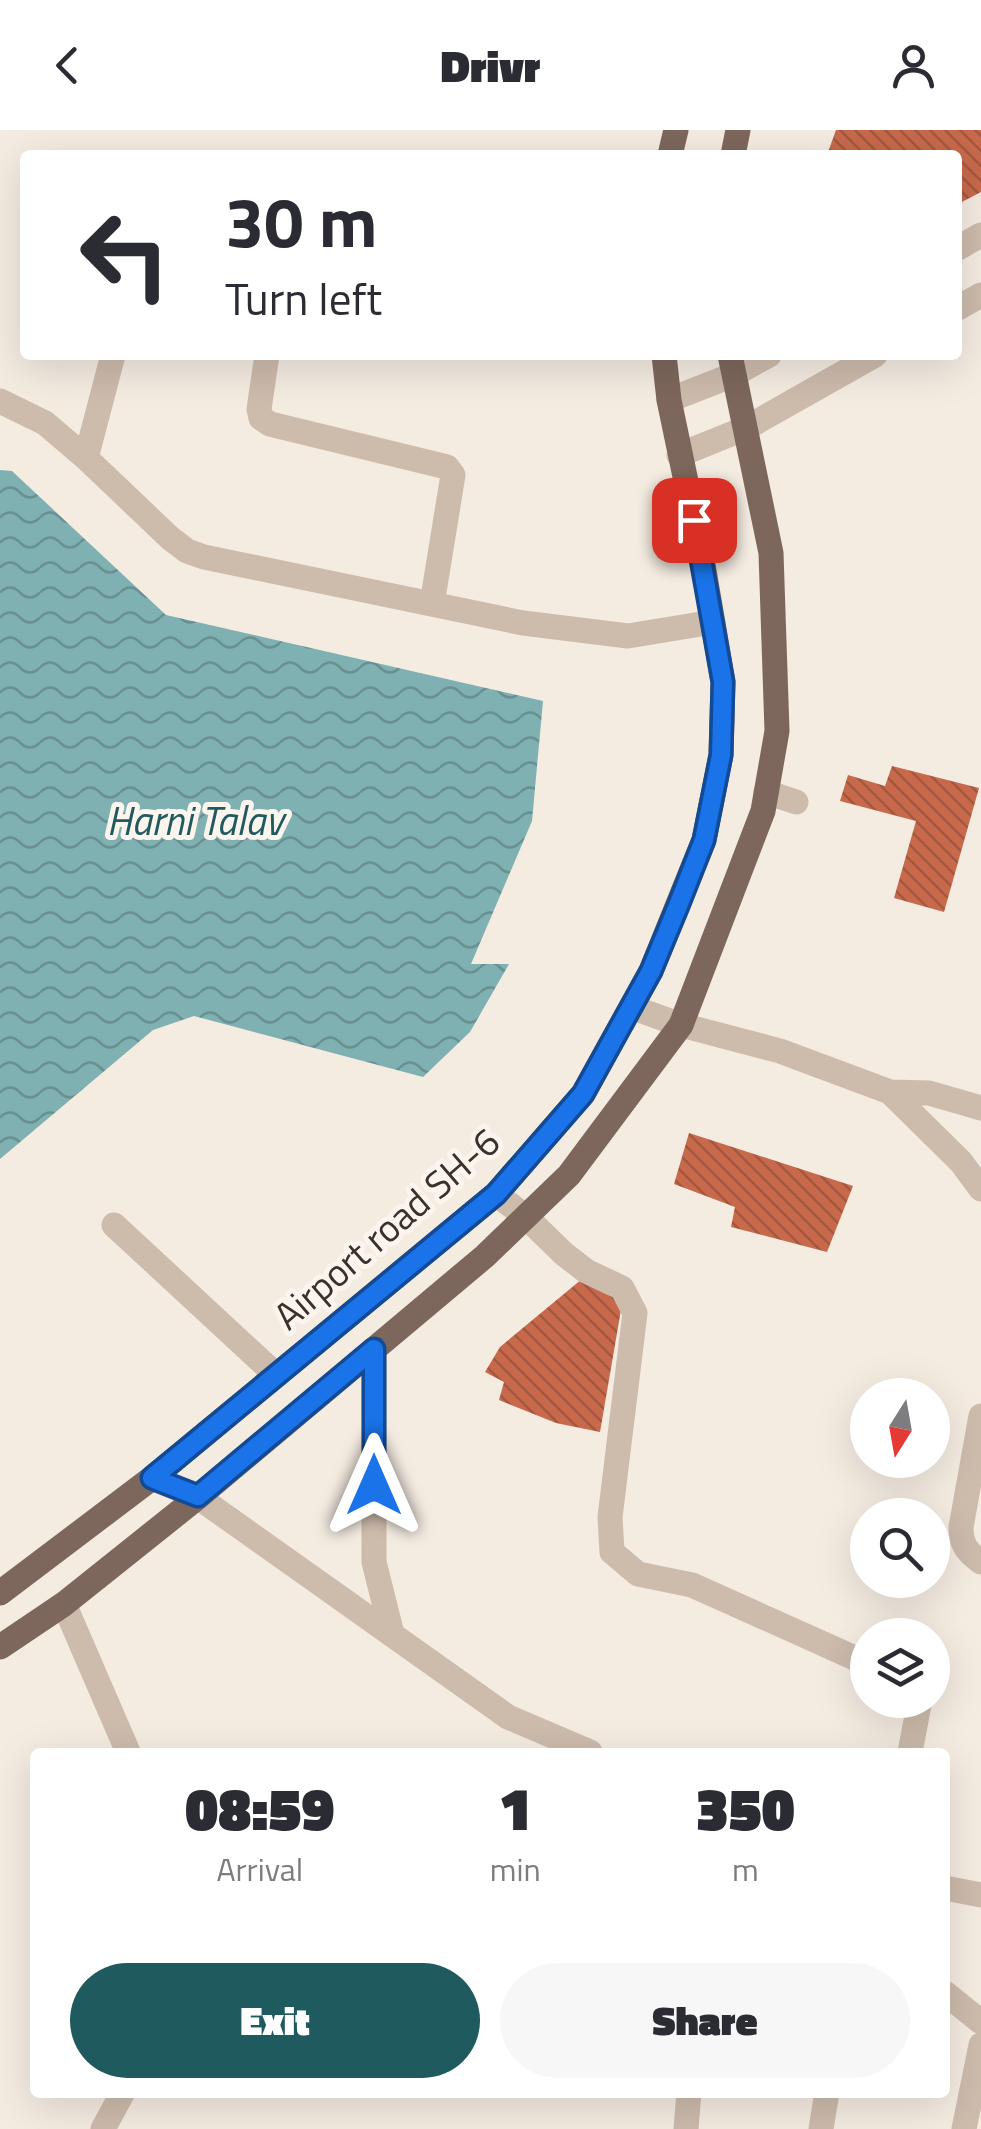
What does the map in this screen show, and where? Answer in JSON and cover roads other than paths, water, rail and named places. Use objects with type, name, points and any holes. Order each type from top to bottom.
[{"type":"main road","name":"Airport road SH-6","points":[[0,1593],[152,1478],[496,1194],[583,1094],[651,971],[704,840],[721,755],[723,682],[665,360]]},
{"type":"main road","points":[[0,1647],[64,1604],[198,1496],[485,1256],[569,1176],[680,1026],[763,811],[778,731],[770,553],[731,365]]},
{"type":"street","points":[[86,458],[112,360]]},
{"type":"street","points":[[266,360],[259,409],[261,418],[270,424],[447,467],[453,475],[432,604]]},
{"type":"street","points":[[679,455],[746,428],[866,360]]},
{"type":"street","points":[[669,400],[731,365]]},
{"type":"street","points":[[0,401],[44,424],[187,550],[227,562],[523,623],[628,636],[713,622]]},
{"type":"street","points":[[766,792],[796,802]]},
{"type":"street","points":[[631,1007],[680,1026],[780,1051],[890,1092],[929,1092],[981,1108]]},
{"type":"street","points":[[890,1092],[961,1162],[981,1189]]},
{"type":"street","points":[[496,1194],[564,1254],[622,1288],[635,1313],[610,1517],[612,1552],[638,1574],[692,1585],[850,1656]]},
{"type":"street","points":[[114,1225],[276,1375]]},
{"type":"street","points":[[374,1349],[374,1562],[392,1634]]},
{"type":"street","points":[[981,1416],[961,1528],[961,1540],[968,1553],[981,1562]]},
{"type":"street","points":[[152,1478],[198,1496],[508,1717],[581,1748]]},
{"type":"street","points":[[64,1604],[126,1748]]},
{"type":"street","points":[[911,1748],[917,1718]]},
{"type":"street","points":[[950,1998],[981,2022]]},
{"type":"street","points":[[964,2129],[981,2046]]},
{"type":"street","points":[[103,2129],[119,2098]]},
{"type":"street","points":[[686,2129],[689,2098]]},
{"type":"street","points":[[821,2129],[825,2098]]},
{"type":"water","name":"Harni Talav","points":[[0,470],[12,471],[166,615],[543,701],[532,821],[471,964],[509,964],[470,1032],[423,1077],[194,1016],[153,1030],[0,1159]]}]
